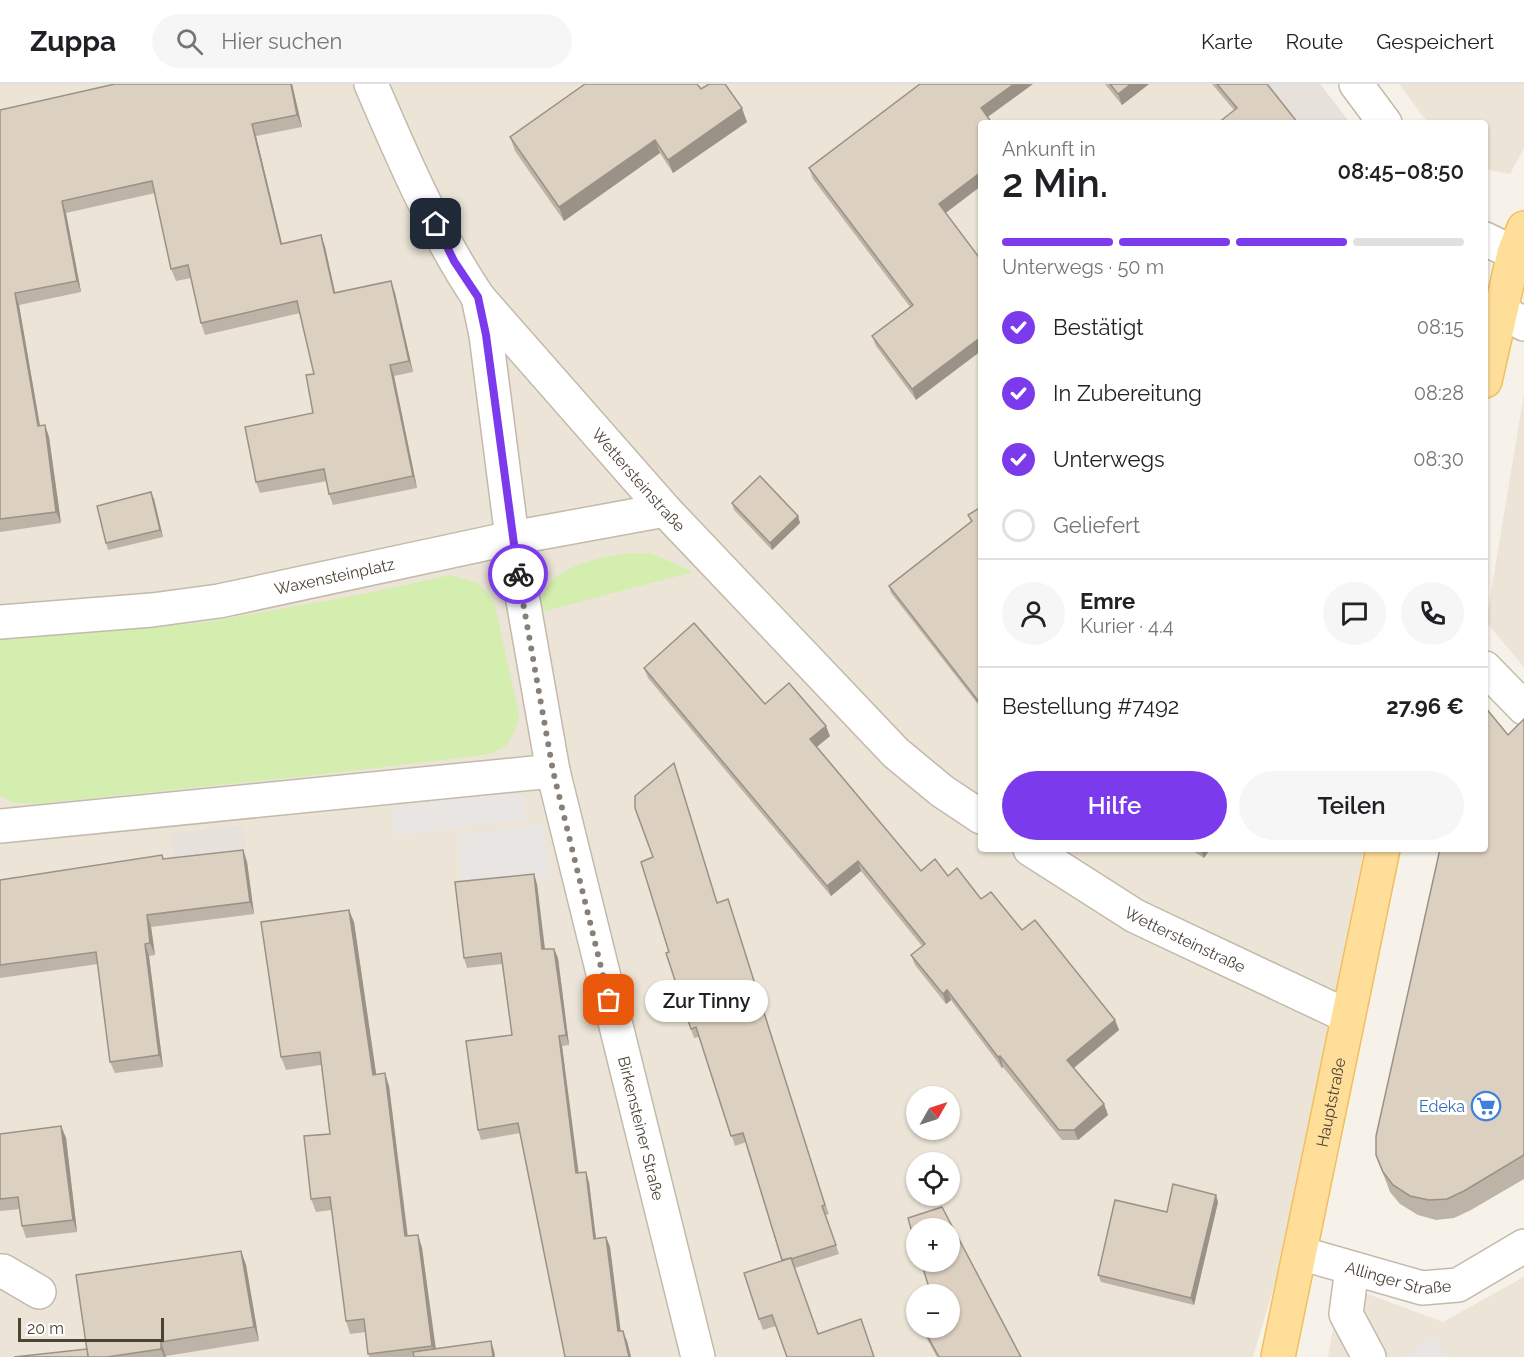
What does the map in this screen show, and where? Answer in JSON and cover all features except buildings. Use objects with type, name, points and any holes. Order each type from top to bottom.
[{"type":"main road","points":[[1488,374],[1512,317],[1508,240]]},
{"type":"main road","name":"Hauptstraße","points":[[1278,1357],[1382,852]]},
{"type":"street","name":"Wettersteinstraße","points":[[371,84],[454,261],[478,297],[665,510],[896,753],[942,791],[978,815]]},
{"type":"street","points":[[1356,84],[1382,120]]},
{"type":"street","name":"Birkensteiner Straße","points":[[478,297],[486,335],[512,538],[553,771],[698,1357]]},
{"type":"street","name":"Waxensteinplatz","points":[[0,622],[152,610],[219,601],[512,538],[665,510]]},
{"type":"street","points":[[1488,671],[1524,708]]},
{"type":"street","points":[[0,826],[553,771]]},
{"type":"street","name":"Wettersteinstraße","points":[[1035,852],[1135,916],[1347,1016]]},
{"type":"street","name":"Allinger Straße","points":[[1300,1253],[1422,1288],[1458,1285],[1524,1246]]},
{"type":"street","points":[[1352,1268],[1346,1314],[1369,1357]]},
{"type":"street","points":[[0,1271],[39,1292]]},
{"type":"shaded area","points":[[0,84],[1320,84],[1348,120],[978,120],[978,852],[1363,852],[1281,1263],[1253,1357],[0,1357]]},
{"type":"shaded area","points":[[1267,84],[1320,84],[1348,120],[1241,120],[1234,110]]},
{"type":"shaded area","points":[[1399,84],[1524,84],[1524,148],[1510,174],[1488,170],[1488,120],[1426,120]]},
{"type":"shaded area","points":[[1524,394],[1524,667],[1488,624],[1488,610]]},
{"type":"shaded area","points":[[522,790],[526,819],[394,836],[391,807]]},
{"type":"shaded area","points":[[543,824],[550,877],[463,888],[456,835]]},
{"type":"shaded area","points":[[243,825],[254,914],[177,870],[170,834]]},
{"type":"shaded area","points":[[1524,1277],[1524,1357],[1328,1357],[1341,1284],[1443,1322]]},
{"type":"shaded area","points":[[1433,1336],[1448,1357],[1404,1357]]},
{"type":"green space","points":[[625,553],[651,553],[693,572],[537,613],[543,594],[557,576],[578,565]]},
{"type":"green space","points":[[451,575],[478,583],[488,594],[495,606],[507,660],[519,716],[514,733],[506,746],[490,754],[317,775],[35,804],[11,802],[0,796],[0,640],[202,623],[363,594]]},
{"type":"way so far","points":[[518,574],[553,771],[609,1000]]},
{"type":"place","name":"Zur Tinny","points":[[609,1000]]},
{"type":"place","name":"Edeka","points":[[1486,1106]]},
{"type":"route","points":[[436,224],[454,261],[478,297],[486,335],[518,574]]}]
